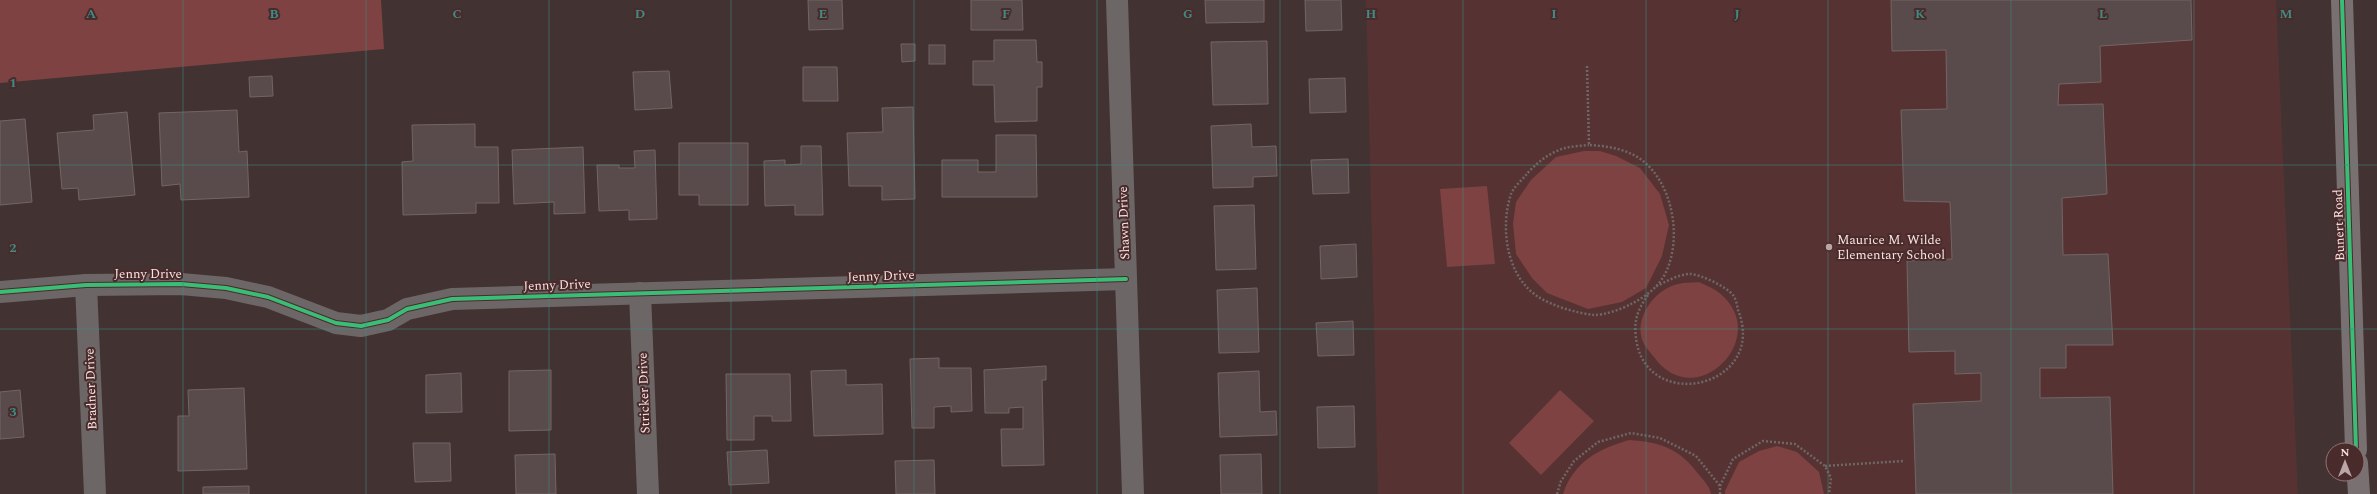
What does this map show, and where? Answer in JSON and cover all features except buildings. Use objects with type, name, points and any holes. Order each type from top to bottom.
[{"type":"street","name":"Shawn Drive","points":[[1117,0],[1134,494]]},
{"type":"street","name":"Bunert Road","points":[[2342,0],[2356,442]]},
{"type":"street","name":"Jenny Drive","points":[[0,292],[86,285],[181,284],[226,288],[268,297],[336,323],[361,326],[388,320],[406,309],[452,300],[1126,279]]},
{"type":"street","name":"Bradner Drive","points":[[86,285],[95,494]]},
{"type":"street","name":"Stricker Drive","points":[[640,293],[648,494]]},
{"type":"street","points":[[2358,482],[2358,494]]},
{"type":"path","points":[[1587,66],[1589,145]]},
{"type":"path","points":[[1648,295],[1623,308],[1595,315],[1566,309],[1536,296],[1516,272],[1504,232],[1511,193],[1535,165],[1564,148],[1589,145],[1613,147],[1643,161],[1661,183],[1671,203],[1674,226],[1672,252],[1666,272],[1654,287],[1648,295],[1637,312],[1634,329],[1639,352],[1650,371],[1667,380],[1688,385],[1712,380],[1731,367],[1744,344],[1742,319],[1733,295],[1714,282],[1690,274],[1667,280],[1654,287]]},
{"type":"path","points":[[1557,494],[1560,481],[1574,461],[1598,442],[1631,433],[1660,438],[1696,456],[1720,486]]},
{"type":"path","points":[[1720,494],[1720,486],[1733,459],[1763,442],[1795,444],[1825,466],[1831,478],[1830,494]]},
{"type":"path","points":[[1825,466],[1904,461]]},
{"type":"shaded area","points":[[0,0],[381,0],[384,49],[0,83]]},
{"type":"shaded area","name":"Maurice M. Wilde Elementary School","points":[[1366,0],[2276,0],[2298,494],[1378,494]]},
{"type":"shaded area","points":[[1584,151],[1600,151],[1616,156],[1640,168],[1660,194],[1669,225],[1662,256],[1646,288],[1622,302],[1588,309],[1547,293],[1532,278],[1516,254],[1513,224],[1516,202],[1531,180],[1556,157]]},
{"type":"shaded area","points":[[1487,186],[1495,264],[1447,267],[1440,189]]},
{"type":"shaded area","points":[[1699,282],[1718,292],[1733,310],[1738,329],[1734,347],[1723,363],[1708,374],[1690,378],[1671,373],[1654,357],[1643,342],[1641,324],[1648,306],[1661,292],[1678,284]]},
{"type":"shaded area","points":[[1560,390],[1594,421],[1541,475],[1509,443]]},
{"type":"shaded area","points":[[1629,440],[1661,445],[1677,453],[1693,467],[1710,489],[1711,494],[1563,494],[1574,473],[1589,458],[1598,452]]},
{"type":"shaded area","points":[[1777,446],[1797,452],[1819,472],[1824,494],[1725,494],[1725,491],[1739,462],[1759,451]]},
{"type":"cycle path","points":[[2342,0],[2356,442]]},
{"type":"cycle path","points":[[0,292],[86,285],[181,284],[226,288],[268,297],[336,323],[361,326],[388,320],[407,309],[452,299],[1126,279]]},
{"type":"place","name":"Maurice M. Wilde Elementary School","points":[[1829,247]]}]
